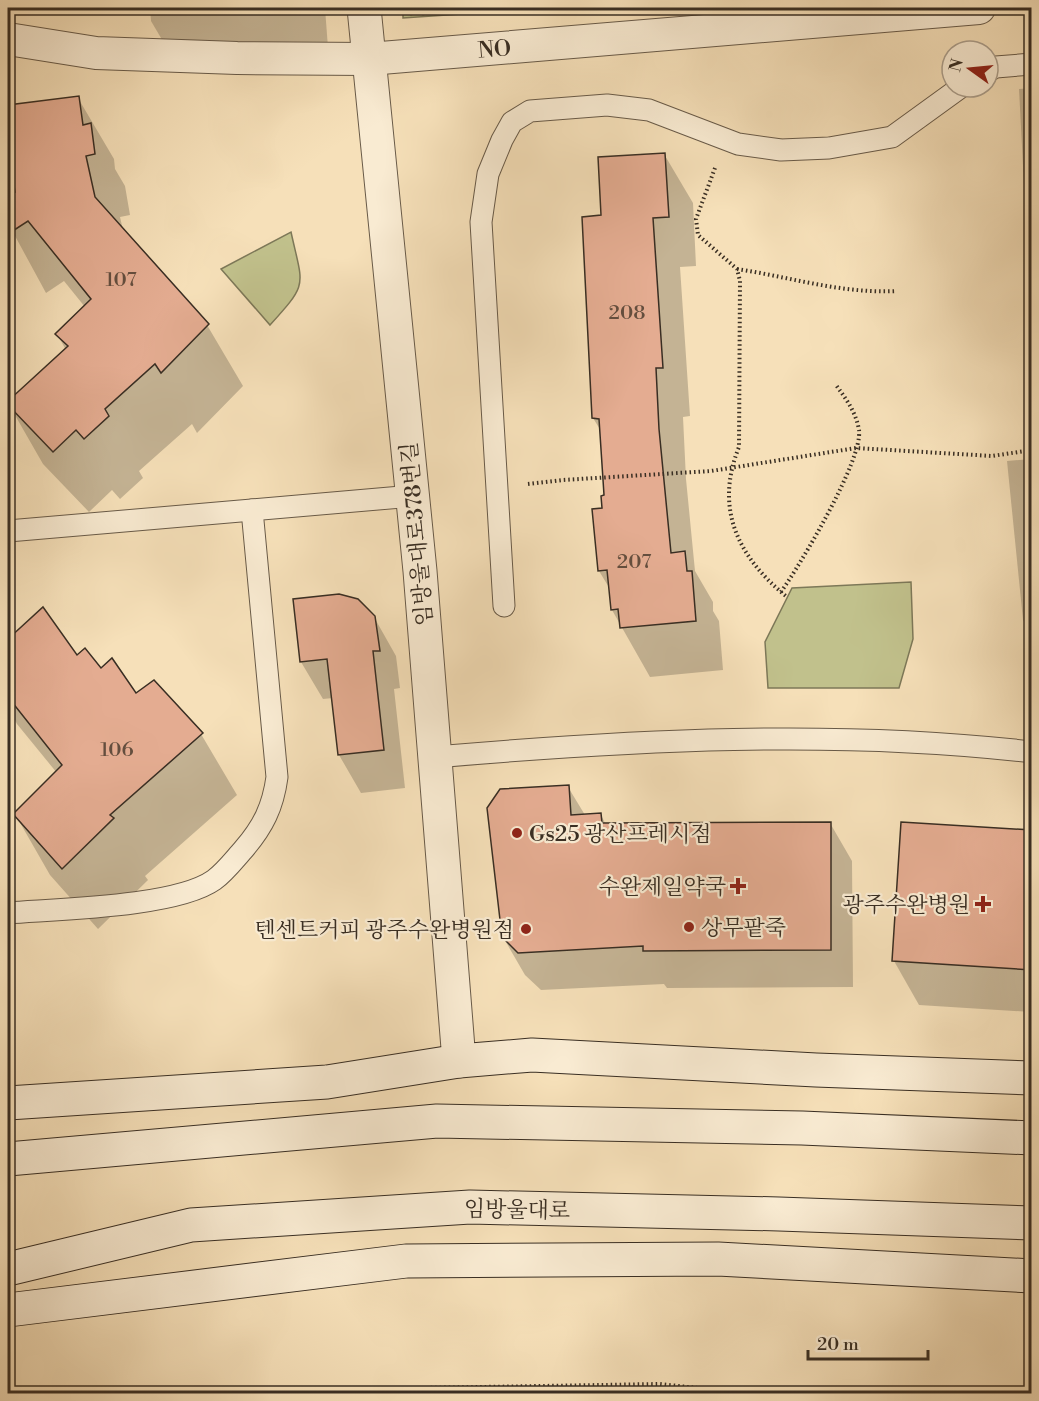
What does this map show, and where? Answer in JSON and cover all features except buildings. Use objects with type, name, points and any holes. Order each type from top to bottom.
[{"type":"main road","name":"임방울대로378번길","points":[[364,8],[413,496],[459,1061]]},
{"type":"main road","points":[[8,1103],[327,1082],[459,1061],[532,1055],[816,1070],[1032,1078]]},
{"type":"main road","points":[[8,1159],[437,1121],[802,1128],[1032,1138]]},
{"type":"main road","name":"임방울대로","points":[[8,1269],[191,1225],[470,1207],[1032,1223]]},
{"type":"main road","points":[[8,1310],[406,1260],[718,1259],[1032,1276]]},
{"type":"street","name":"NO","points":[[8,39],[96,53],[237,58],[369,59],[979,8]]},
{"type":"lane","points":[[1000,68],[1032,64]]},
{"type":"lane","points":[[504,606],[481,222],[488,174],[512,122],[530,111],[607,105],[649,110],[727,140],[781,150],[829,148],[892,137],[945,99]]},
{"type":"lane","points":[[8,531],[413,496]]},
{"type":"lane","points":[[8,913],[161,899],[194,890],[214,880],[265,822],[274,800],[277,757],[252,510]]},
{"type":"lane","points":[[435,757],[648,742],[837,740],[969,745],[1032,753]]},
{"type":"path","points":[[727,140],[696,219],[698,235],[737,269],[798,283],[863,291],[897,291]]},
{"type":"path","points":[[737,269],[740,307],[739,447],[731,467],[730,516],[738,540],[752,564],[787,597]]},
{"type":"path","points":[[781,592],[815,537],[841,488],[856,448],[859,432],[854,413],[836,385]]},
{"type":"path","points":[[496,491],[552,481],[731,467],[856,448],[992,456],[1032,450]]},
{"type":"path","points":[[359,1394],[421,1388],[660,1384],[754,1394]]},
{"type":"green space","points":[[403,8],[553,8],[403,18]]},
{"type":"green space","points":[[291,232],[300,283],[291,300],[270,325],[221,269]]},
{"type":"green space","points":[[911,582],[913,639],[899,688],[768,688],[765,642],[792,588]]},
{"type":"place","name":"Gs25 광산프레시점","points":[[517,833]]},
{"type":"place","name":"수완제일약국","points":[[738,886]]},
{"type":"place","name":"광주수완병원","points":[[983,904]]},
{"type":"place","name":"상무팥죽","points":[[689,927]]},
{"type":"place","name":"텐센트커피 광주수완병원점","points":[[526,929]]}]
